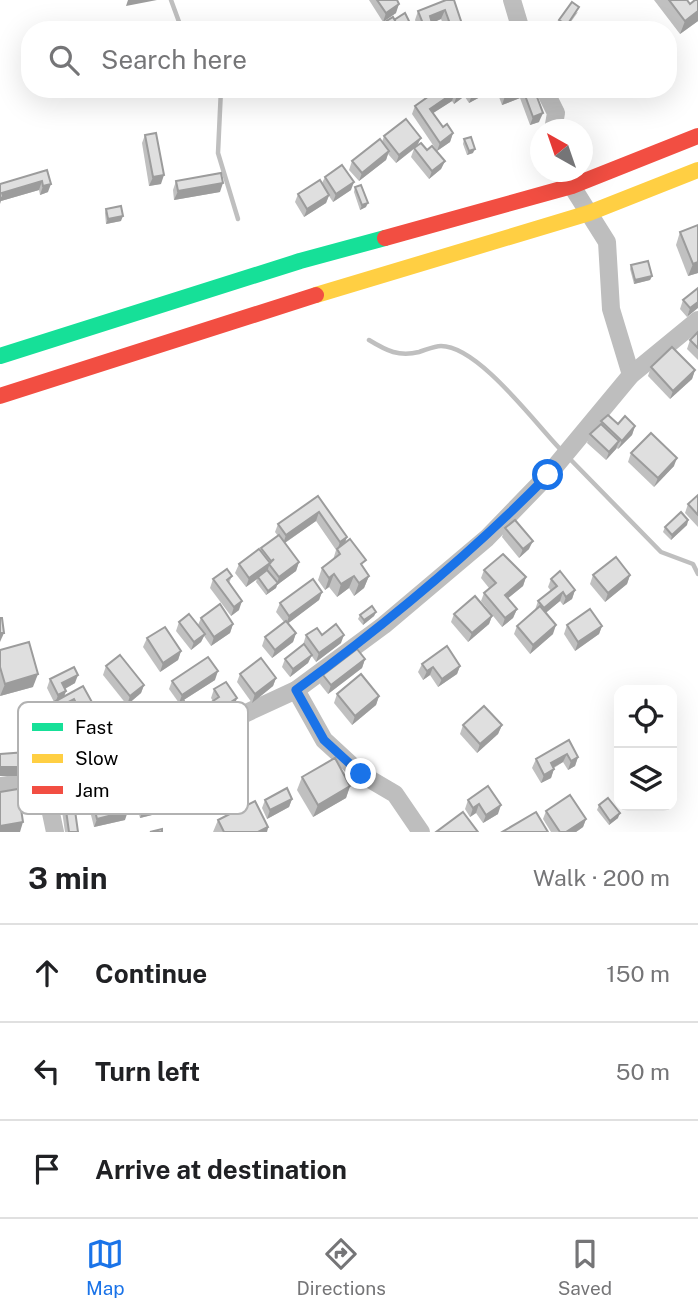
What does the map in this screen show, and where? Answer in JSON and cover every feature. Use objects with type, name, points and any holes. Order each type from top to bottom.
[{"type":"main road","points":[[593,171],[698,136]]},
{"type":"main road","points":[[0,396],[323,292],[589,212],[698,170]]},
{"type":"main road","points":[[0,356],[558,182]]},
{"type":"street","points":[[512,0],[518,21]]},
{"type":"street","points":[[548,98],[556,113],[555,119]]},
{"type":"street","points":[[570,182],[607,242],[611,309],[631,375]]},
{"type":"street","points":[[248,712],[296,690],[384,625],[487,538],[548,475],[631,375],[698,320]]},
{"type":"street","points":[[296,690],[324,740],[361,774],[395,794],[421,832]]},
{"type":"street","points":[[0,786],[18,783]]},
{"type":"street","points":[[51,814],[55,832]]},
{"type":"building","points":[[377,0],[397,0],[399,4],[386,13]]},
{"type":"building","points":[[446,0],[454,0],[461,21],[449,21],[445,10],[430,16],[431,21],[422,21],[418,11]]},
{"type":"building","points":[[669,0],[687,0],[690,4],[698,0],[698,11],[685,21]]},
{"type":"building","points":[[572,2],[579,7],[570,21],[559,20]]},
{"type":"building","points":[[405,13],[409,21],[395,21]]},
{"type":"building","points":[[426,98],[446,98],[430,109],[443,127],[447,124],[453,133],[440,143],[415,106]]},
{"type":"building","points":[[526,98],[537,98],[543,113],[533,117]]},
{"type":"building","points":[[406,119],[421,138],[399,155],[384,136]]},
{"type":"building","points":[[156,133],[164,175],[153,177],[145,135]]},
{"type":"building","points":[[471,137],[475,149],[469,151],[464,139]]},
{"type":"building","points":[[380,139],[389,151],[362,173],[352,161]]},
{"type":"building","points":[[421,143],[427,150],[432,146],[445,161],[432,171],[414,148]]},
{"type":"building","points":[[342,165],[354,182],[336,194],[325,177]]},
{"type":"building","points":[[47,170],[51,184],[43,186],[42,181],[2,193],[3,197],[0,198],[0,184]]},
{"type":"building","points":[[221,173],[223,183],[178,191],[176,181]]},
{"type":"building","points":[[320,180],[329,195],[307,209],[298,194]]},
{"type":"building","points":[[361,185],[368,203],[362,205],[355,187]]},
{"type":"building","points":[[121,206],[123,216],[108,219],[106,209]]},
{"type":"building","points":[[698,225],[698,262],[693,264],[680,232]]},
{"type":"building","points":[[648,261],[652,276],[635,280],[631,265]]},
{"type":"building","points":[[698,288],[698,302],[690,308],[683,300]]},
{"type":"building","points":[[698,332],[698,348],[690,340]]},
{"type":"building","points":[[672,347],[695,370],[673,391],[651,367]]},
{"type":"building","points":[[608,415],[618,424],[625,416],[635,426],[622,441],[601,421]]},
{"type":"building","points":[[601,424],[619,441],[609,452],[590,434]]},
{"type":"building","points":[[651,433],[677,458],[658,478],[631,453]]},
{"type":"building","points":[[698,495],[698,515],[688,504]]},
{"type":"building","points":[[318,496],[347,537],[340,542],[319,512],[286,535],[278,524]]},
{"type":"building","points":[[681,512],[688,520],[672,535],[665,527]]},
{"type":"building","points":[[515,520],[533,541],[523,549],[505,528]]},
{"type":"building","points":[[279,535],[299,562],[279,577],[269,564],[274,559],[271,561],[261,548]]},
{"type":"building","points":[[350,539],[366,560],[361,564],[369,576],[359,583],[354,576],[341,584],[334,574],[329,578],[322,568],[340,554],[337,549]]},
{"type":"building","points":[[259,549],[270,563],[249,578],[239,564]]},
{"type":"building","points":[[503,554],[526,577],[505,595],[517,609],[505,618],[484,593],[496,583],[484,570]]},
{"type":"building","points":[[616,557],[630,575],[608,593],[593,575]]},
{"type":"building","points":[[227,569],[232,576],[227,580],[242,601],[234,607],[213,579]]},
{"type":"building","points":[[267,570],[278,583],[268,591],[258,577]]},
{"type":"building","points":[[560,571],[575,590],[566,597],[563,592],[544,608],[538,601],[557,586],[551,579]]},
{"type":"building","points":[[313,579],[322,592],[289,616],[280,603]]},
{"type":"building","points":[[475,596],[492,616],[472,633],[454,614]]},
{"type":"building","points":[[220,604],[233,624],[214,637],[201,618]]},
{"type":"building","points":[[372,606],[376,612],[364,620],[360,615]]},
{"type":"building","points":[[540,606],[556,625],[533,645],[517,626]]},
{"type":"building","points":[[590,609],[602,626],[578,642],[567,625]]},
{"type":"building","points":[[189,614],[205,634],[194,642],[179,622]]},
{"type":"building","points":[[2,618],[4,633],[0,633]]},
{"type":"building","points":[[286,621],[296,633],[275,650],[265,637]]},
{"type":"building","points":[[336,624],[344,635],[319,653],[306,635],[317,628],[322,635]]},
{"type":"building","points":[[165,627],[181,651],[163,663],[147,638]]},
{"type":"building","points":[[29,642],[38,674],[5,684],[0,667],[0,650]]},
{"type":"building","points":[[304,644],[312,655],[293,669],[285,659]]},
{"type":"building","points":[[447,646],[460,666],[442,679],[433,667],[427,671],[422,664]]},
{"type":"building","points":[[357,649],[365,659],[331,685],[323,675]]},
{"type":"building","points":[[120,655],[144,685],[130,696],[106,666]]},
{"type":"building","points":[[208,657],[218,671],[182,695],[172,681]]},
{"type":"building","points":[[261,658],[276,678],[255,694],[240,674]]},
{"type":"building","points":[[74,667],[78,675],[62,683],[66,691],[58,695],[50,679]]},
{"type":"building","points":[[361,674],[379,696],[355,716],[337,694]]},
{"type":"building","points":[[226,682],[237,698],[231,702],[212,702],[219,697],[214,689]]},
{"type":"building","points":[[83,686],[92,702],[76,702],[74,699],[68,702],[54,702]]},
{"type":"building","points":[[484,706],[502,725],[480,744],[463,725]]},
{"type":"building","points":[[569,740],[578,757],[571,761],[567,754],[551,763],[554,769],[544,775],[536,759]]},
{"type":"building","points":[[18,753],[18,767],[0,767],[0,754]]},
{"type":"building","points":[[335,758],[350,786],[318,805],[302,777]]},
{"type":"building","points":[[488,786],[501,805],[486,815],[479,804],[473,808],[468,800]]},
{"type":"building","points":[[287,788],[292,799],[270,810],[265,800]]},
{"type":"building","points":[[18,789],[18,814],[22,814],[23,822],[0,826],[0,792]]},
{"type":"building","points":[[570,795],[586,819],[566,832],[560,832],[546,811]]},
{"type":"building","points":[[608,798],[614,806],[614,811],[620,813],[610,821],[599,805]]},
{"type":"building","points":[[255,801],[268,827],[258,832],[224,832],[218,820],[230,814],[248,814],[248,805]]},
{"type":"building","points":[[463,812],[478,832],[436,832]]},
{"type":"building","points":[[536,812],[548,832],[502,832]]},
{"type":"building","points":[[67,814],[75,814],[78,832],[69,832]]},
{"type":"building","points":[[96,814],[116,814],[97,819]]},
{"type":"waterway","points":[[171,0],[179,21]]},
{"type":"waterway","points":[[221,98],[218,153],[238,219]]},
{"type":"waterway","points":[[369,340],[399,353],[419,352],[441,346],[456,349],[472,359],[506,389],[563,452]]},
{"type":"waterway","points":[[569,458],[661,552],[693,564],[698,574]]},
{"type":"traffic: fast","points":[[0,356],[300,261],[385,238]]},
{"type":"traffic: slow","points":[[316,295],[589,213],[698,170]]},
{"type":"traffic: jam","points":[[385,238],[572,186],[698,136]]},
{"type":"traffic: jam","points":[[0,396],[316,295]]},
{"type":"route","points":[[361,774],[324,740],[296,690],[384,625],[487,538],[548,475]]}]
